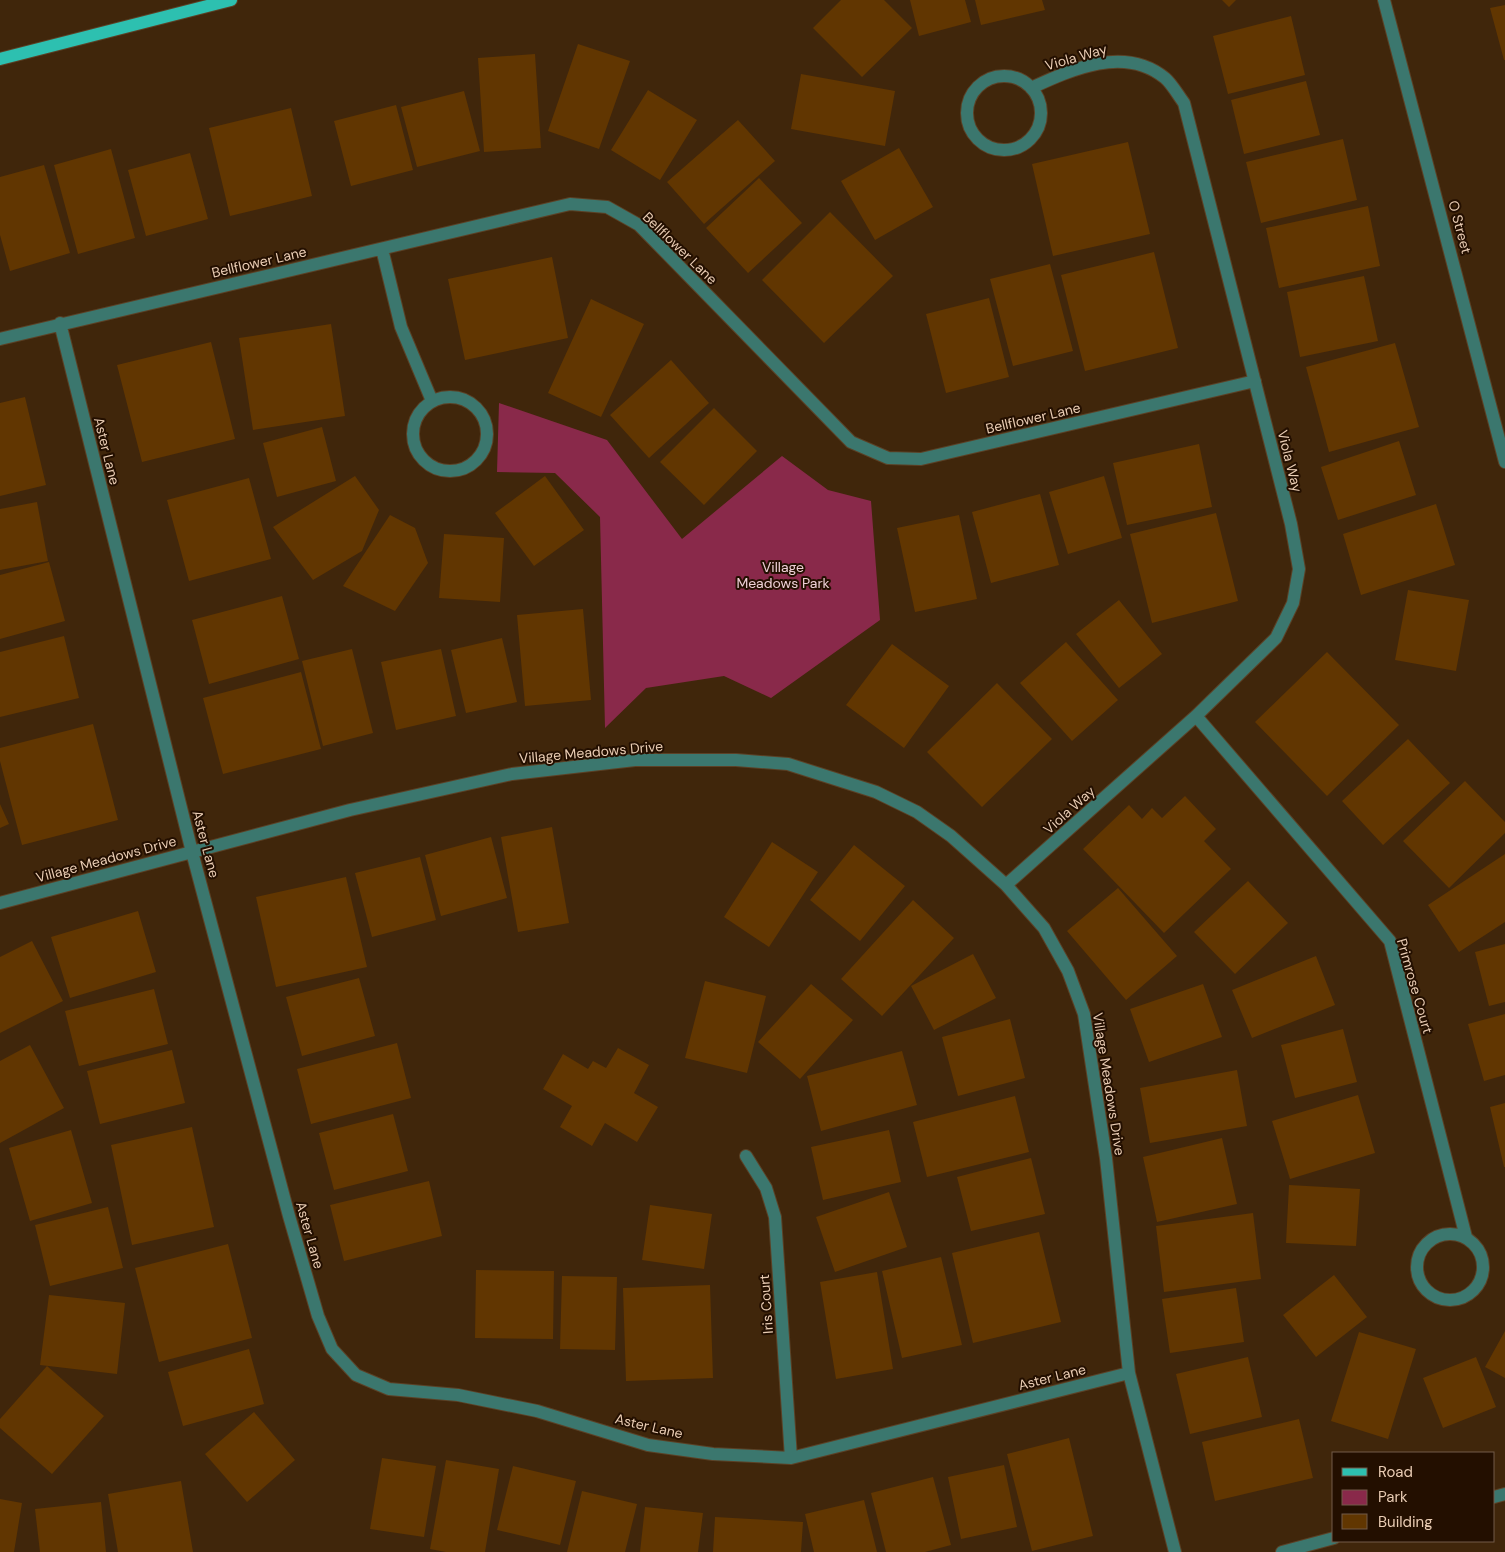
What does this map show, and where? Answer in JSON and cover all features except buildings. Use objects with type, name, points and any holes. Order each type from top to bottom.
[{"type":"main road","points":[[0,59],[231,0]]},
{"type":"street","name":"O Street","points":[[1384,0],[1501,431],[1505,462]]},
{"type":"street","name":"Viola Way","points":[[1006,885],[1196,716],[1276,638],[1293,603],[1299,569],[1291,524],[1184,103],[1166,78],[1139,63],[1109,61],[1058,76],[1031,88]]},
{"type":"street","points":[[998,76],[1022,80],[1031,88],[1038,98],[1041,111],[1040,123],[1034,135],[1025,144],[1013,150],[1000,150],[988,147],[977,140],[970,130],[967,119],[971,96],[978,87],[998,76]]},
{"type":"street","name":"Bellflower Lane","points":[[0,339],[60,323],[570,204],[607,207],[639,225],[851,442],[888,458],[921,459],[1255,381]]},
{"type":"street","points":[[382,249],[401,327],[432,401]]},
{"type":"street","name":"Aster Lane","points":[[60,323],[192,852],[289,1216],[318,1316],[332,1349],[356,1375],[389,1389],[458,1395],[537,1411],[648,1445],[713,1454],[791,1458],[1129,1373]]},
{"type":"street","points":[[444,398],[457,398],[469,402],[478,410],[485,421],[487,433],[485,446],[479,457],[470,466],[459,470],[435,469],[425,462],[418,453],[413,442],[413,430],[420,414],[432,401],[444,398]]},
{"type":"street","name":"Primrose Court","points":[[1196,716],[1390,941],[1466,1237],[1474,1244],[1483,1262],[1479,1282],[1472,1291],[1459,1298],[1444,1299],[1433,1295],[1422,1283],[1417,1267],[1424,1246],[1433,1238],[1443,1234],[1455,1234],[1466,1237]]},
{"type":"street","name":"Village Meadows Drive","points":[[0,903],[350,810],[512,774],[635,760],[736,760],[788,764],[876,792],[917,812],[951,836],[1006,885],[1044,928],[1068,970],[1084,1014],[1104,1140],[1129,1373],[1175,1552]]},
{"type":"street","name":"Iris Court","points":[[746,1156],[766,1188],[775,1217],[791,1458]]},
{"type":"street","points":[[1282,1552],[1332,1539]]},
{"type":"green space","name":"Village Meadows Park","points":[[499,403],[607,440],[682,539],[782,456],[828,490],[871,501],[880,620],[771,698],[724,676],[646,688],[605,728],[600,517],[555,473],[497,472]]}]
